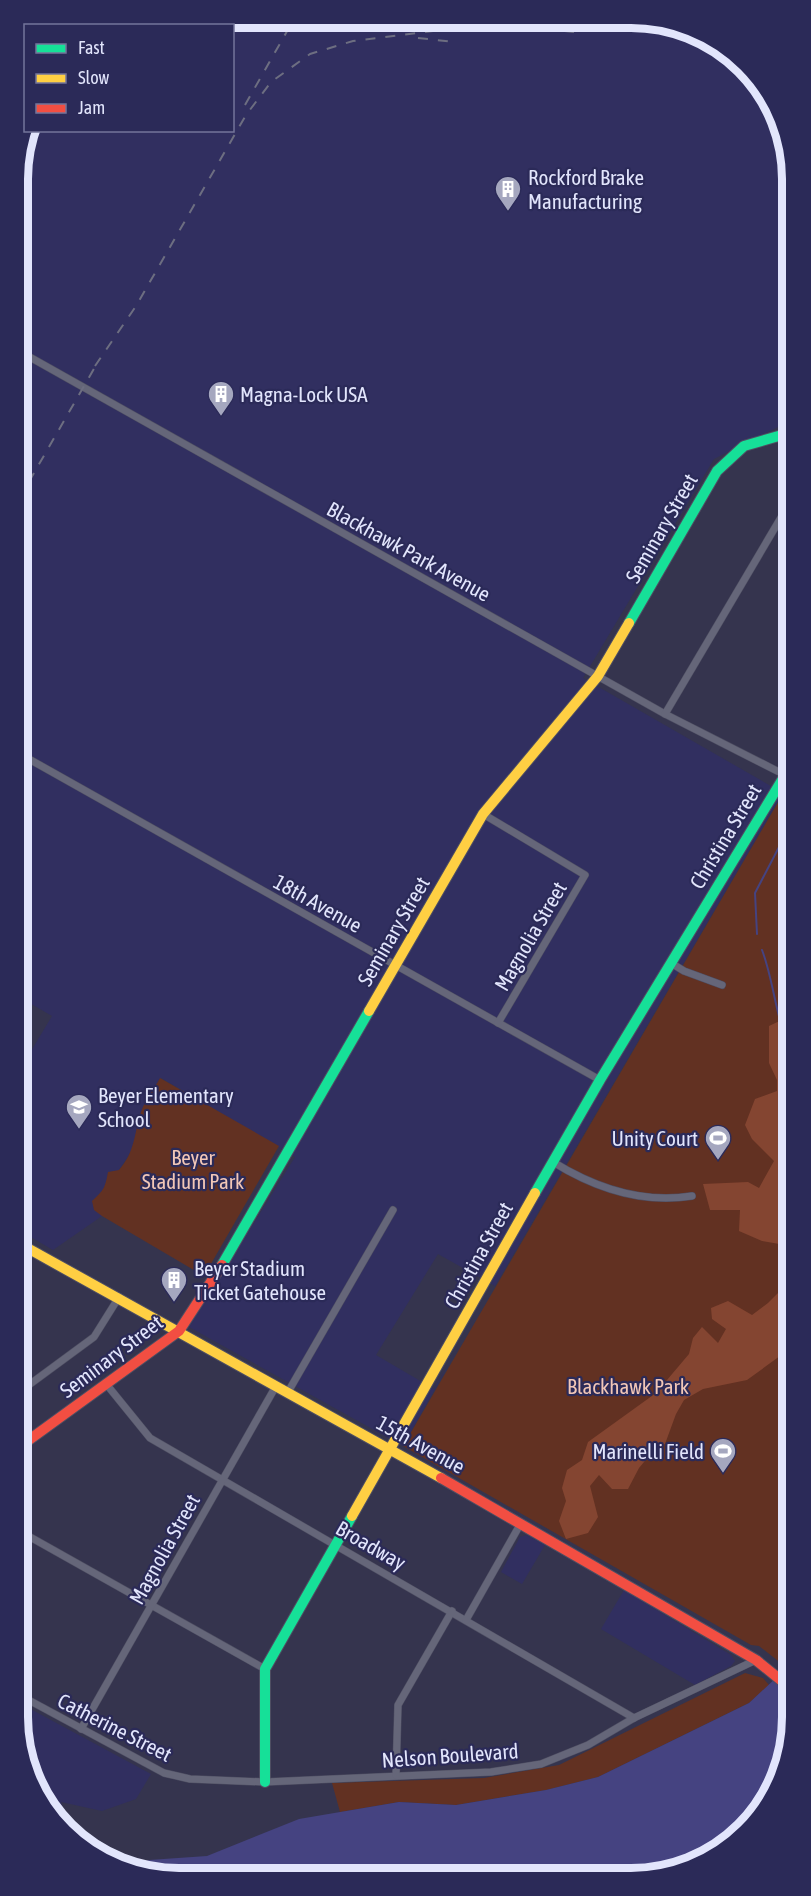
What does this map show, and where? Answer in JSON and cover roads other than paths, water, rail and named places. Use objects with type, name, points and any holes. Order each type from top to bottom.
[{"type":"street","name":"Blackhawk Park Avenue","points":[[29,357],[665,714],[782,770]]},
{"type":"street","name":"Seminary Street","points":[[28,1441],[179,1331],[212,1282],[483,814],[598,676],[717,471],[744,446],[782,435]]},
{"type":"street","points":[[665,714],[782,516]]},
{"type":"street","name":"18th Avenue","points":[[29,759],[600,1080]]},
{"type":"street","name":"Christina Street","points":[[265,1782],[266,1669],[335,1543],[391,1449],[600,1080],[782,783]]},
{"type":"street","name":"Magnolia Street","points":[[483,814],[585,875],[498,1023]]},
{"type":"street","points":[[671,963],[684,971],[722,985]]},
{"type":"street","points":[[553,1162],[597,1186],[668,1200],[692,1196]]},
{"type":"street","points":[[288,1392],[393,1210]]},
{"type":"street","name":"15th Avenue","points":[[28,1248],[521,1523],[756,1660],[782,1681]]},
{"type":"street","points":[[28,1385],[94,1337],[119,1297]]},
{"type":"street","name":"Broadway","points":[[107,1385],[150,1438],[634,1718]]},
{"type":"street","name":"Magnolia Street","points":[[81,1729],[276,1386]]},
{"type":"street","points":[[466,1620],[521,1523]]},
{"type":"street","points":[[28,1536],[266,1669]]},
{"type":"street","points":[[396,1775],[398,1705],[452,1611]]},
{"type":"street","name":"Nelson Boulevard","points":[[265,1782],[491,1772],[541,1764],[588,1745],[634,1718],[756,1660]]},
{"type":"street","name":"Catherine Street","points":[[28,1700],[164,1773],[190,1779],[265,1782]]},
{"type":"waterway","points":[[757,934],[755,893],[782,841]]},
{"type":"waterway","points":[[762,950],[782,1027]]},
{"type":"railway","points":[[245,105],[289,28]]},
{"type":"railway","points":[[95,366],[136,306],[246,115],[271,82],[310,54],[353,41],[450,29],[536,28],[574,32]]},
{"type":"railway","points":[[418,38],[454,42]]},
{"type":"railway","points":[[29,482],[99,360]]},
{"type":"place","name":"Rockford Brake Manufacturing","points":[[508,212]]},
{"type":"place","name":"Magna-Lock USA","points":[[221,417]]},
{"type":"place","name":"Beyer Elementary School","points":[[79,1130]]},
{"type":"place","name":"Unity Court","points":[[718,1161]]},
{"type":"place","name":"Beyer Stadium Ticket Gatehouse","points":[[174,1303]]},
{"type":"place","name":"Marinelli Field","points":[[723,1474]]},
{"type":"park label","name":"Beyer Stadium Park","points":[[193,1169]]},
{"type":"park label","name":"Blackhawk Park","points":[[628,1386]]}]
